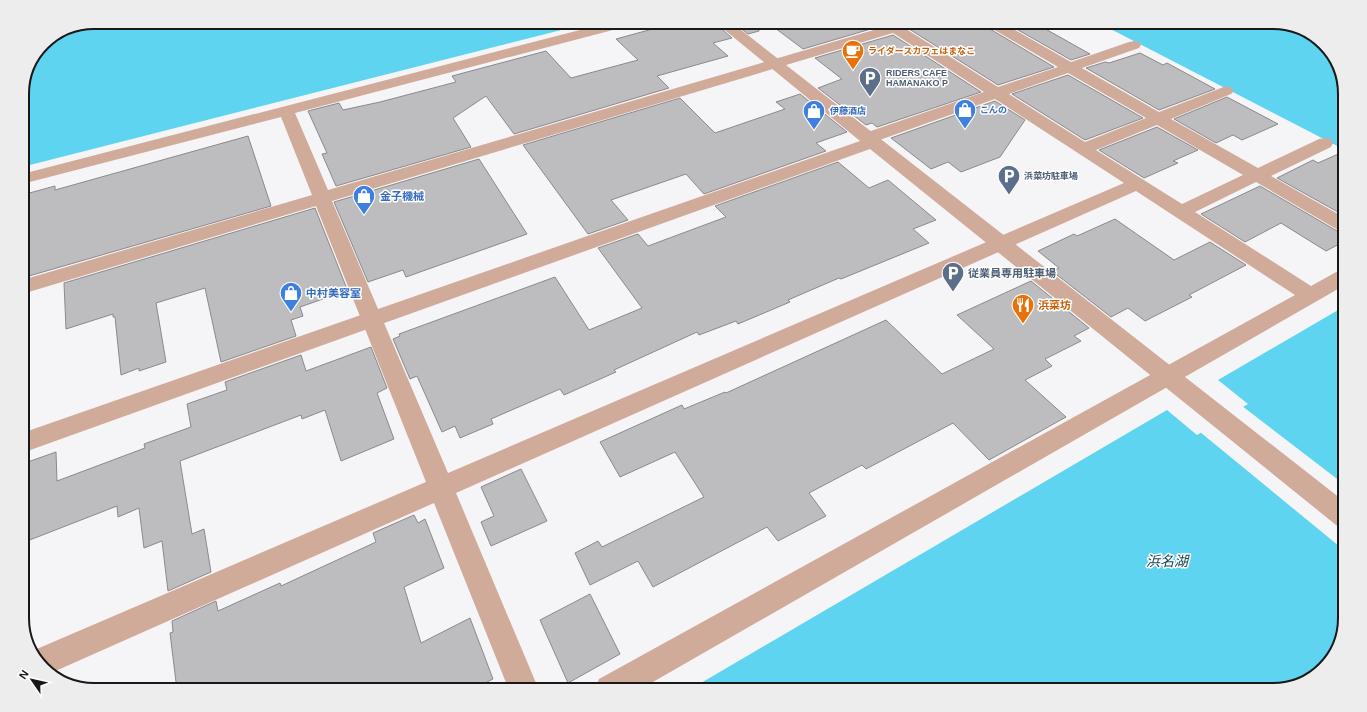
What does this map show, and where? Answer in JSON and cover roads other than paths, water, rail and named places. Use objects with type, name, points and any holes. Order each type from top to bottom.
[{"type":"street","points":[[29,176],[600,29]]},
{"type":"street","points":[[731,29],[1338,511]]},
{"type":"street","points":[[29,285],[774,63],[878,29]]},
{"type":"street","points":[[896,29],[1310,296]]},
{"type":"street","points":[[1003,29],[1338,222]]},
{"type":"street","points":[[29,441],[372,320],[1134,44]]},
{"type":"street","points":[[1083,149],[1226,91]]},
{"type":"street","points":[[286,110],[521,683]]},
{"type":"street","points":[[1180,212],[1325,143]]},
{"type":"street","points":[[47,660],[1137,184]]},
{"type":"street","points":[[622,683],[1338,280]]},
{"type":"water","points":[[94,29],[565,29],[29,165],[29,90],[31,77],[36,65],[51,45],[73,32]]},
{"type":"water","points":[[1111,29],[1273,29],[1294,32],[1302,36],[1322,51],[1335,73],[1338,90],[1338,146]]},
{"type":"water","name":"浜名湖","points":[[1338,310],[1338,618],[1336,635],[1327,654],[1319,664],[1305,674],[1290,681],[1273,683],[701,683],[1167,410],[1197,435],[1248,404],[1218,380]]},
{"type":"place","name":"ライダースカフェはまなこ","points":[[853,70]]},
{"type":"place","name":"RIDERS CAFE HAMANAKO P","points":[[870,98]]},
{"type":"place","name":"伊藤酒店","points":[[814,130]]},
{"type":"place","name":"こんの","points":[[965,130]]},
{"type":"place","name":"浜菜坊駐車場","points":[[1009,196]]},
{"type":"place","name":"金子機械","points":[[364,216]]},
{"type":"place","name":"従業員専用駐車場","points":[[953,292]]},
{"type":"place","name":"中村美容室","points":[[291,312]]},
{"type":"place","name":"浜菜坊","points":[[1023,324]]}]
